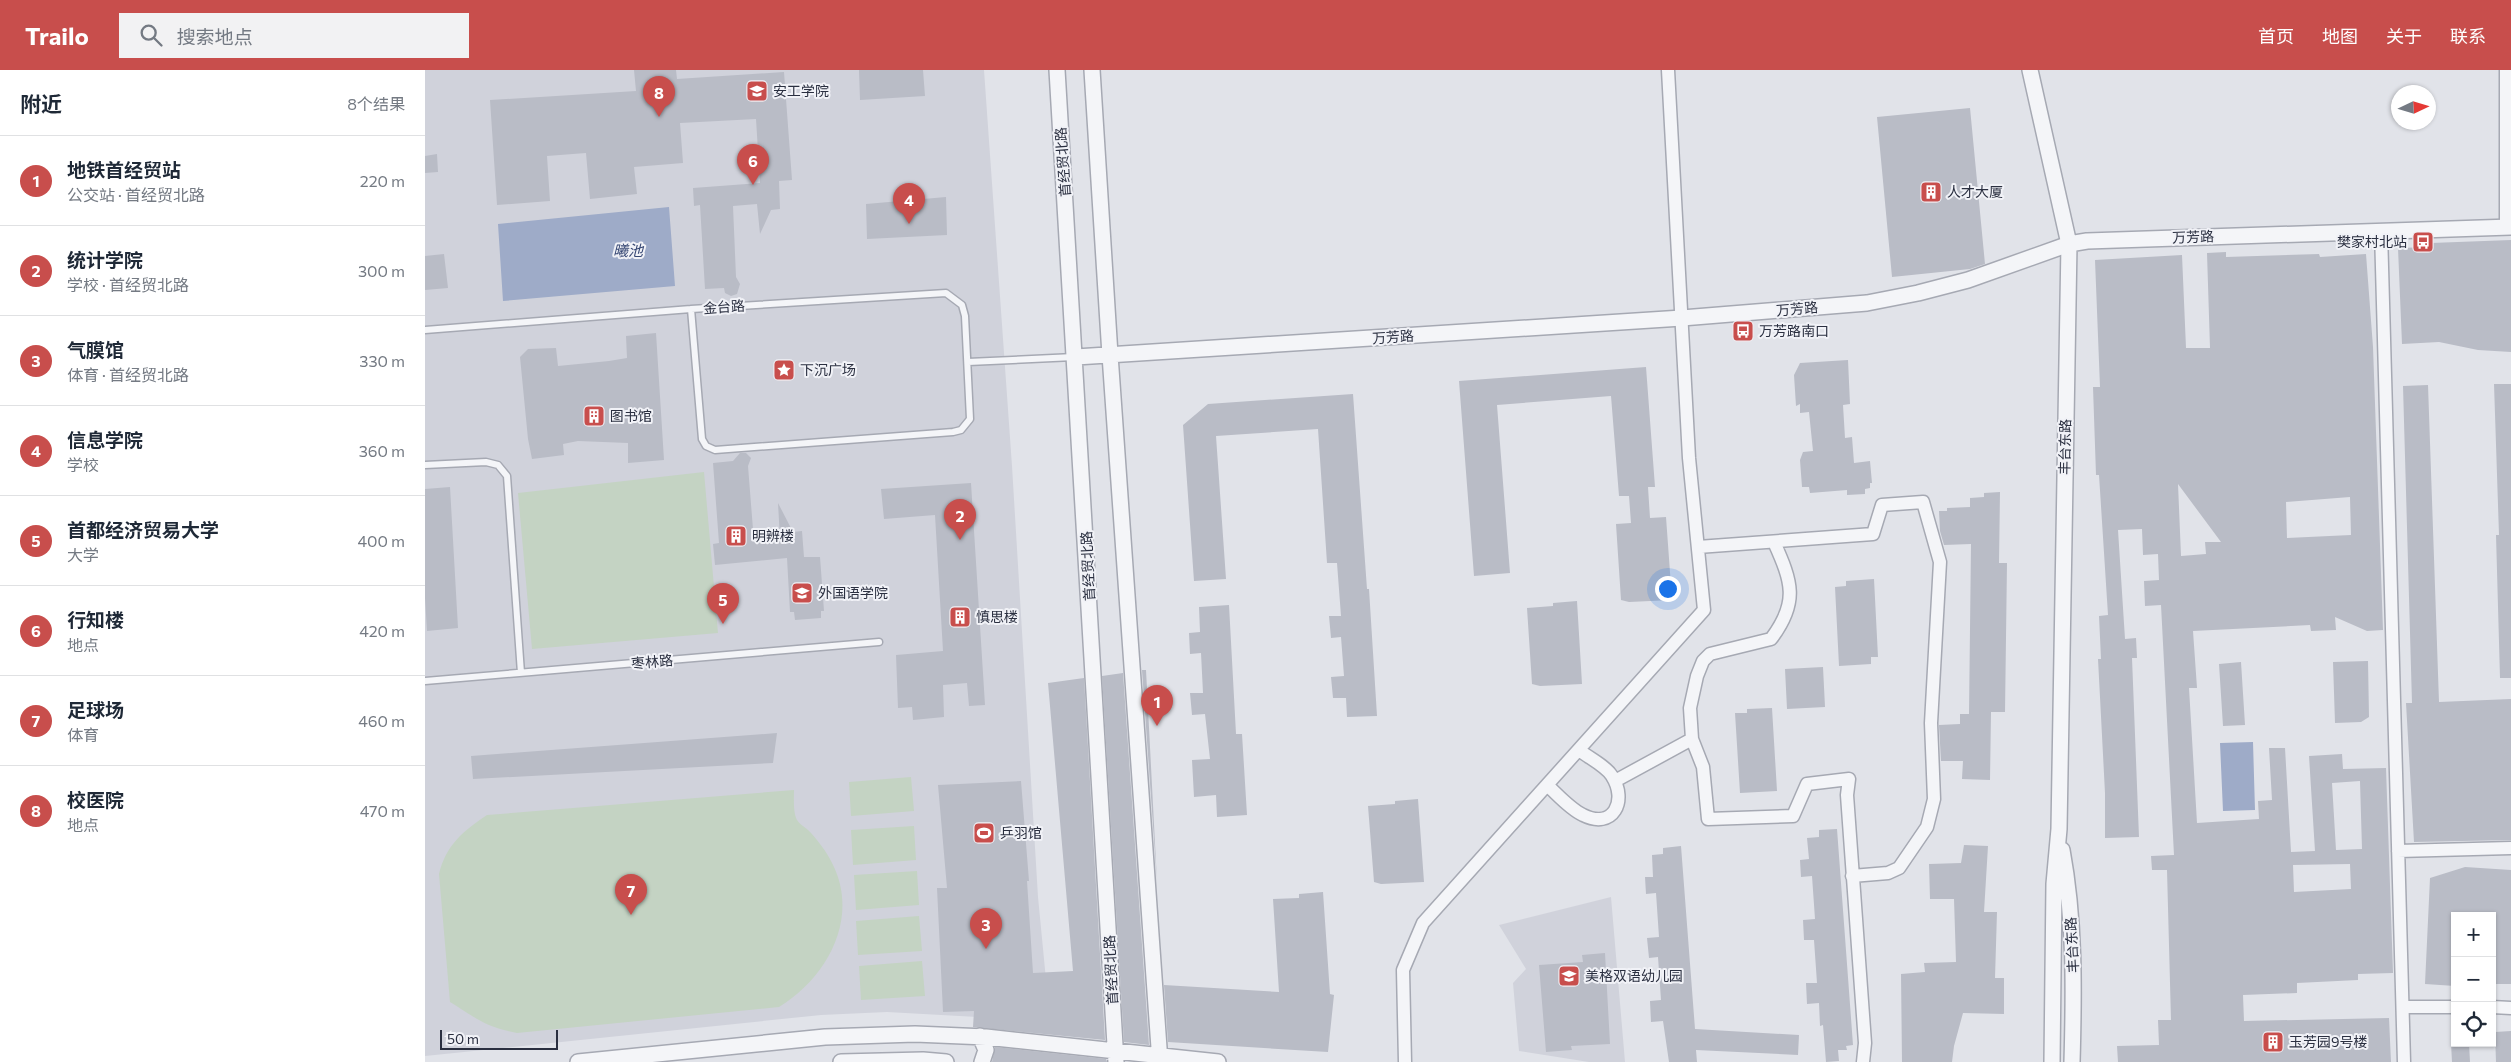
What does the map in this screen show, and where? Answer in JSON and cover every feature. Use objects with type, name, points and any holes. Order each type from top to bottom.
[{"type":"street","name":"首经贸北路","points":[[1057,70],[1076,357],[1116,1056]]},
{"type":"street","points":[[1092,70],[1109,355],[1160,1059]]},
{"type":"street","points":[[1405,1062],[1403,970],[1423,923],[1704,610],[1689,458],[1668,70]]},
{"type":"street","name":"丰台东路","points":[[2030,70],[2069,244],[2059,829],[2054,884],[2053,1062]]},
{"type":"street","points":[[2505,70],[2509,227]]},
{"type":"street","name":"万芳路","points":[[1076,357],[1682,318],[1892,299],[1968,280],[2069,244],[2104,239],[2509,227]]},
{"type":"street","points":[[2381,231],[2404,1062]]},
{"type":"street","points":[[1698,547],[1873,534],[1882,505],[1923,502],[1940,562],[1931,723],[1934,798],[1927,827],[1899,868],[1888,873],[1853,876]]},
{"type":"street","points":[[1774,542],[1785,566],[1792,597],[1782,624],[1771,639],[1719,650],[1703,661],[1697,676],[1690,708],[1692,739],[1703,767],[1708,819],[1793,816],[1807,784],[1849,779],[1847,795],[1865,1043],[1863,1062]]},
{"type":"street","points":[[1615,781],[1692,739]]},
{"type":"street","points":[[1547,785],[1582,815],[1598,820],[1606,819],[1615,812],[1619,799],[1618,787],[1611,774],[1579,750]]},
{"type":"street","name":"丰台东路","points":[[2059,829],[2068,884],[2072,948],[2073,1062]]},
{"type":"street","points":[[2398,851],[2511,848]]},
{"type":"street","points":[[2403,1007],[2451,1007]]},
{"type":"street","points":[[2496,1008],[2511,1008]]},
{"type":"street","points":[[578,1062],[825,1037],[915,1034],[979,1036],[1116,1056],[1218,1062]]},
{"type":"street","points":[[979,1036],[986,1050],[982,1062]]},
{"type":"street","points":[[841,1062],[923,1060],[947,1062]]},
{"type":"lane","name":"金台路","points":[[425,330],[691,309],[946,293],[962,305],[965,316],[970,419],[961,430],[715,450],[706,446],[702,439],[691,309]]},
{"type":"lane","points":[[968,362],[1076,357]]},
{"type":"lane","points":[[425,465],[486,462],[498,465],[507,476],[521,673]]},
{"type":"lane","name":"枣林路","points":[[425,681],[879,642]]},
{"type":"shaded area","points":[[425,70],[984,70],[1012,466],[1038,897],[1050,1021],[887,1012],[821,1015],[425,1056]]},
{"type":"shaded area","name":"美格双语幼儿园","points":[[1611,897],[1625,1062],[1589,1062],[1519,1051],[1513,983],[1526,969],[1499,925]]},
{"type":"green space","points":[[704,472],[718,633],[532,649],[518,493]]},
{"type":"green space","points":[[911,777],[914,811],[851,816],[849,782]]},
{"type":"green space","points":[[794,790],[794,805],[798,822],[809,831],[829,857],[839,882],[842,903],[841,923],[835,943],[825,962],[797,994],[779,1007],[517,1033],[489,1025],[450,1002],[439,874],[451,847],[463,833],[487,815]]},
{"type":"green space","points":[[914,826],[916,860],[853,865],[851,830]]},
{"type":"green space","points":[[917,871],[919,905],[856,910],[854,875]]},
{"type":"green space","points":[[919,916],[922,951],[858,955],[856,921]]},
{"type":"green space","points":[[922,961],[925,996],[861,1000],[859,966]]},
{"type":"water","name":"曦池","points":[[669,207],[675,286],[503,301],[498,224]]},
{"type":"water","points":[[2253,742],[2255,810],[2223,811],[2220,743]]},
{"type":"building","points":[[634,70],[676,70],[677,79],[784,72],[792,180],[779,181],[780,209],[771,210],[760,234],[757,204],[733,206],[736,277],[740,284],[737,294],[731,296],[725,293],[724,288],[705,289],[700,205],[694,206],[693,188],[760,183],[756,119],[680,123],[683,163],[634,167],[637,194],[590,199],[586,153],[547,156],[550,201],[497,205],[490,100],[636,91]]},
{"type":"building","points":[[859,70],[923,70],[925,96],[860,100]]},
{"type":"building","name":"人才大厦","points":[[1970,108],[1985,264],[1970,269],[1892,277],[1877,117]]},
{"type":"building","points":[[437,154],[438,172],[425,173],[425,156]]},
{"type":"building","points":[[946,197],[947,235],[867,239],[866,204]]},
{"type":"building","points":[[2511,240],[2511,352],[2478,350],[2439,342],[2402,344],[2398,248],[2431,247],[2431,243]]},
{"type":"building","points":[[2226,252],[2226,257],[2319,254],[2320,257],[2366,254],[2373,347],[2383,630],[2367,631],[2335,617],[2336,630],[2311,631],[2310,625],[2193,631],[2197,688],[2189,688],[2197,823],[2259,819],[2258,801],[2272,800],[2269,748],[2285,748],[2291,852],[2315,851],[2309,756],[2342,754],[2343,769],[2386,768],[2393,973],[2358,974],[2358,980],[2297,983],[2297,993],[2243,995],[2244,1021],[2389,1018],[2391,1062],[2118,1062],[2117,1046],[2159,1045],[2158,1020],[2171,1020],[2167,870],[2152,870],[2151,856],[2174,855],[2161,605],[2145,606],[2144,581],[2159,580],[2158,554],[2143,555],[2142,529],[2118,530],[2125,639],[2136,638],[2137,658],[2132,658],[2139,837],[2105,838],[2105,793],[2098,659],[2101,659],[2099,616],[2108,615],[2099,475],[2096,475],[2093,387],[2100,387],[2095,260],[2182,255],[2186,348],[2210,348],[2207,253]],"holes":[[[2178,484],[2221,542],[2205,542],[2206,554],[2181,556]],[[2350,497],[2351,535],[2287,538],[2286,502]],[[2360,781],[2362,849],[2336,850],[2332,783]],[[2350,864],[2351,889],[2294,892],[2293,865]]]},
{"type":"building","points":[[444,254],[448,288],[425,290],[425,256]]},
{"type":"building","name":"图书馆","points":[[656,333],[664,460],[628,463],[628,443],[578,441],[563,444],[564,455],[532,459],[528,439],[520,357],[528,349],[556,348],[558,366],[627,358],[626,336]]},
{"type":"building","points":[[1848,360],[1850,404],[1843,405],[1845,438],[1852,437],[1854,463],[1870,461],[1872,483],[1870,483],[1870,488],[1865,489],[1865,494],[1847,495],[1847,490],[1810,493],[1809,487],[1802,487],[1800,460],[1803,452],[1813,451],[1809,412],[1800,413],[1800,404],[1796,406],[1794,375],[1800,363]]},
{"type":"building","points":[[1646,367],[1655,487],[1648,487],[1650,518],[1666,517],[1672,600],[1629,602],[1621,600],[1616,524],[1631,523],[1629,496],[1619,496],[1611,396],[1497,405],[1510,573],[1474,576],[1459,381]]},
{"type":"building","points":[[2494,384],[2511,384],[2511,678],[2500,678],[2496,535],[2499,535]]},
{"type":"building","points":[[2428,385],[2439,702],[2511,699],[2511,840],[2414,842],[2406,703],[2412,703],[2403,386]]},
{"type":"building","points":[[1353,394],[1377,716],[1347,717],[1346,698],[1333,698],[1331,677],[1344,676],[1341,637],[1331,638],[1329,616],[1341,616],[1337,563],[1327,563],[1318,429],[1216,436],[1226,579],[1194,581],[1183,425],[1208,404]]},
{"type":"building","name":"明辨楼","points":[[740,453],[746,453],[751,458],[748,466],[754,542],[780,539],[778,503],[793,532],[802,531],[804,557],[820,557],[824,611],[821,611],[821,618],[795,620],[794,612],[790,612],[787,558],[715,565],[713,544],[719,543],[713,463],[733,461]]},
{"type":"building","name":"慎思楼","points":[[971,483],[985,705],[969,706],[967,683],[943,685],[944,717],[913,720],[912,707],[898,708],[896,655],[943,651],[935,515],[884,519],[881,489]]},
{"type":"building","points":[[450,487],[458,628],[427,631],[425,598],[425,489]]},
{"type":"building","points":[[2000,492],[1999,563],[2007,563],[2005,712],[1991,712],[1990,780],[1962,779],[1963,761],[1941,761],[1939,725],[1960,724],[1960,714],[1969,714],[1971,544],[1944,545],[1940,531],[1939,511],[1947,511],[1947,508],[1970,507],[1970,498],[1984,497],[1984,493]]},
{"type":"building","points":[[1874,579],[1878,657],[1871,657],[1871,664],[1839,666],[1835,587],[1846,586],[1846,581]]},
{"type":"building","points":[[1577,601],[1582,684],[1540,686],[1532,684],[1527,608],[1553,606],[1553,603]]},
{"type":"building","points":[[1229,605],[1236,734],[1242,734],[1247,815],[1217,817],[1216,795],[1194,797],[1192,760],[1210,759],[1205,714],[1192,715],[1190,693],[1203,693],[1201,653],[1190,654],[1189,633],[1200,632],[1199,607]]},
{"type":"building","points":[[2368,661],[2369,717],[2361,722],[2335,723],[2333,662]]},
{"type":"building","points":[[2241,662],[2245,725],[2223,726],[2219,664]]},
{"type":"building","points":[[1823,667],[1825,707],[1787,709],[1785,669]]},
{"type":"building","points":[[1142,670],[1146,670],[1157,882]]},
{"type":"building","points":[[1123,673],[1149,1045],[1124,1042],[1102,676]]},
{"type":"building","points":[[1084,678],[1105,1040],[973,1027],[974,1011],[943,1012],[937,888],[947,888],[938,785],[1021,781],[1029,881],[1027,881],[1033,973],[1073,971],[1048,683]]},
{"type":"building","points":[[1772,708],[1777,791],[1740,793],[1735,713],[1747,713],[1747,709]]},
{"type":"building","points":[[777,733],[773,763],[473,779],[471,756]]},
{"type":"building","points":[[1418,799],[1424,882],[1381,884],[1374,882],[1368,806],[1395,804],[1395,801]]},
{"type":"building","points":[[1837,829],[1853,1045],[1846,1046],[1847,1050],[1838,1050],[1839,1061],[1826,1062],[1823,1025],[1820,1026],[1819,1003],[1807,1004],[1806,983],[1817,983],[1814,940],[1804,940],[1803,920],[1815,919],[1812,876],[1801,877],[1800,860],[1809,859],[1807,838],[1819,837],[1819,830]]},
{"type":"building","points":[[1964,845],[1988,846],[1984,912],[1997,912],[1995,978],[2004,978],[2004,1014],[1963,1013],[1954,1046],[1952,1062],[1902,1062],[1901,974],[1925,972],[1924,963],[1956,962],[1954,899],[1930,899],[1929,864],[1961,863]]},
{"type":"building","points":[[1681,846],[1695,1029],[1799,1035],[1798,1055],[1696,1050],[1697,1062],[1669,1062],[1663,1021],[1651,1022],[1650,1001],[1661,1000],[1658,957],[1649,958],[1647,938],[1659,937],[1656,893],[1646,894],[1645,877],[1653,877],[1652,855],[1663,854],[1663,848]]},
{"type":"building","points":[[2465,867],[2511,870],[2511,984],[2496,984],[2496,912],[2451,912],[2451,986],[2425,984],[2430,878]]},
{"type":"building","points":[[1323,892],[1330,994],[1334,995],[1328,1052],[1168,1042],[1164,985],[1279,992],[1273,899],[1299,898],[1299,894]]},
{"type":"building","points":[[1605,953],[1610,1044],[1571,1046],[1572,1050],[1546,1052],[1539,965],[1583,962],[1582,955]]},
{"type":"building","points":[[2511,1031],[2511,1062],[2496,1062],[2496,1032]]},
{"type":"building","points":[[995,1047],[1106,1059],[1107,1062],[992,1062]]},
{"type":"building","points":[[2451,1047],[2469,1047],[2470,1062],[2452,1062]]},
{"type":"place","name":"安工学院","points":[[757,91]]},
{"type":"place","name":"校医院","points":[[659,117]]},
{"type":"place","name":"行知楼","points":[[753,185]]},
{"type":"place","name":"人才大厦","points":[[1931,192]]},
{"type":"place","name":"信息学院","points":[[909,224]]},
{"type":"place","name":"樊家村北站","points":[[2423,242]]},
{"type":"place","name":"万芳路南口","points":[[1743,331]]},
{"type":"place","name":"下沉广场","points":[[784,370]]},
{"type":"place","name":"图书馆","points":[[594,416]]},
{"type":"place","name":"明辨楼","points":[[736,536]]},
{"type":"place","name":"统计学院","points":[[960,540]]},
{"type":"place","name":"外国语学院","points":[[802,593]]},
{"type":"place","name":"慎思楼","points":[[960,617]]},
{"type":"place","name":"首都经济贸易大学","points":[[723,624]]},
{"type":"place","name":"地铁首经贸站","points":[[1157,726]]},
{"type":"place","name":"乒羽馆","points":[[984,833]]},
{"type":"place","name":"足球场","points":[[631,915]]},
{"type":"place","name":"气膜馆","points":[[986,949]]},
{"type":"place","name":"美格双语幼儿园","points":[[1569,976]]},
{"type":"place","name":"玉芳园9号楼","points":[[2273,1042]]}]
